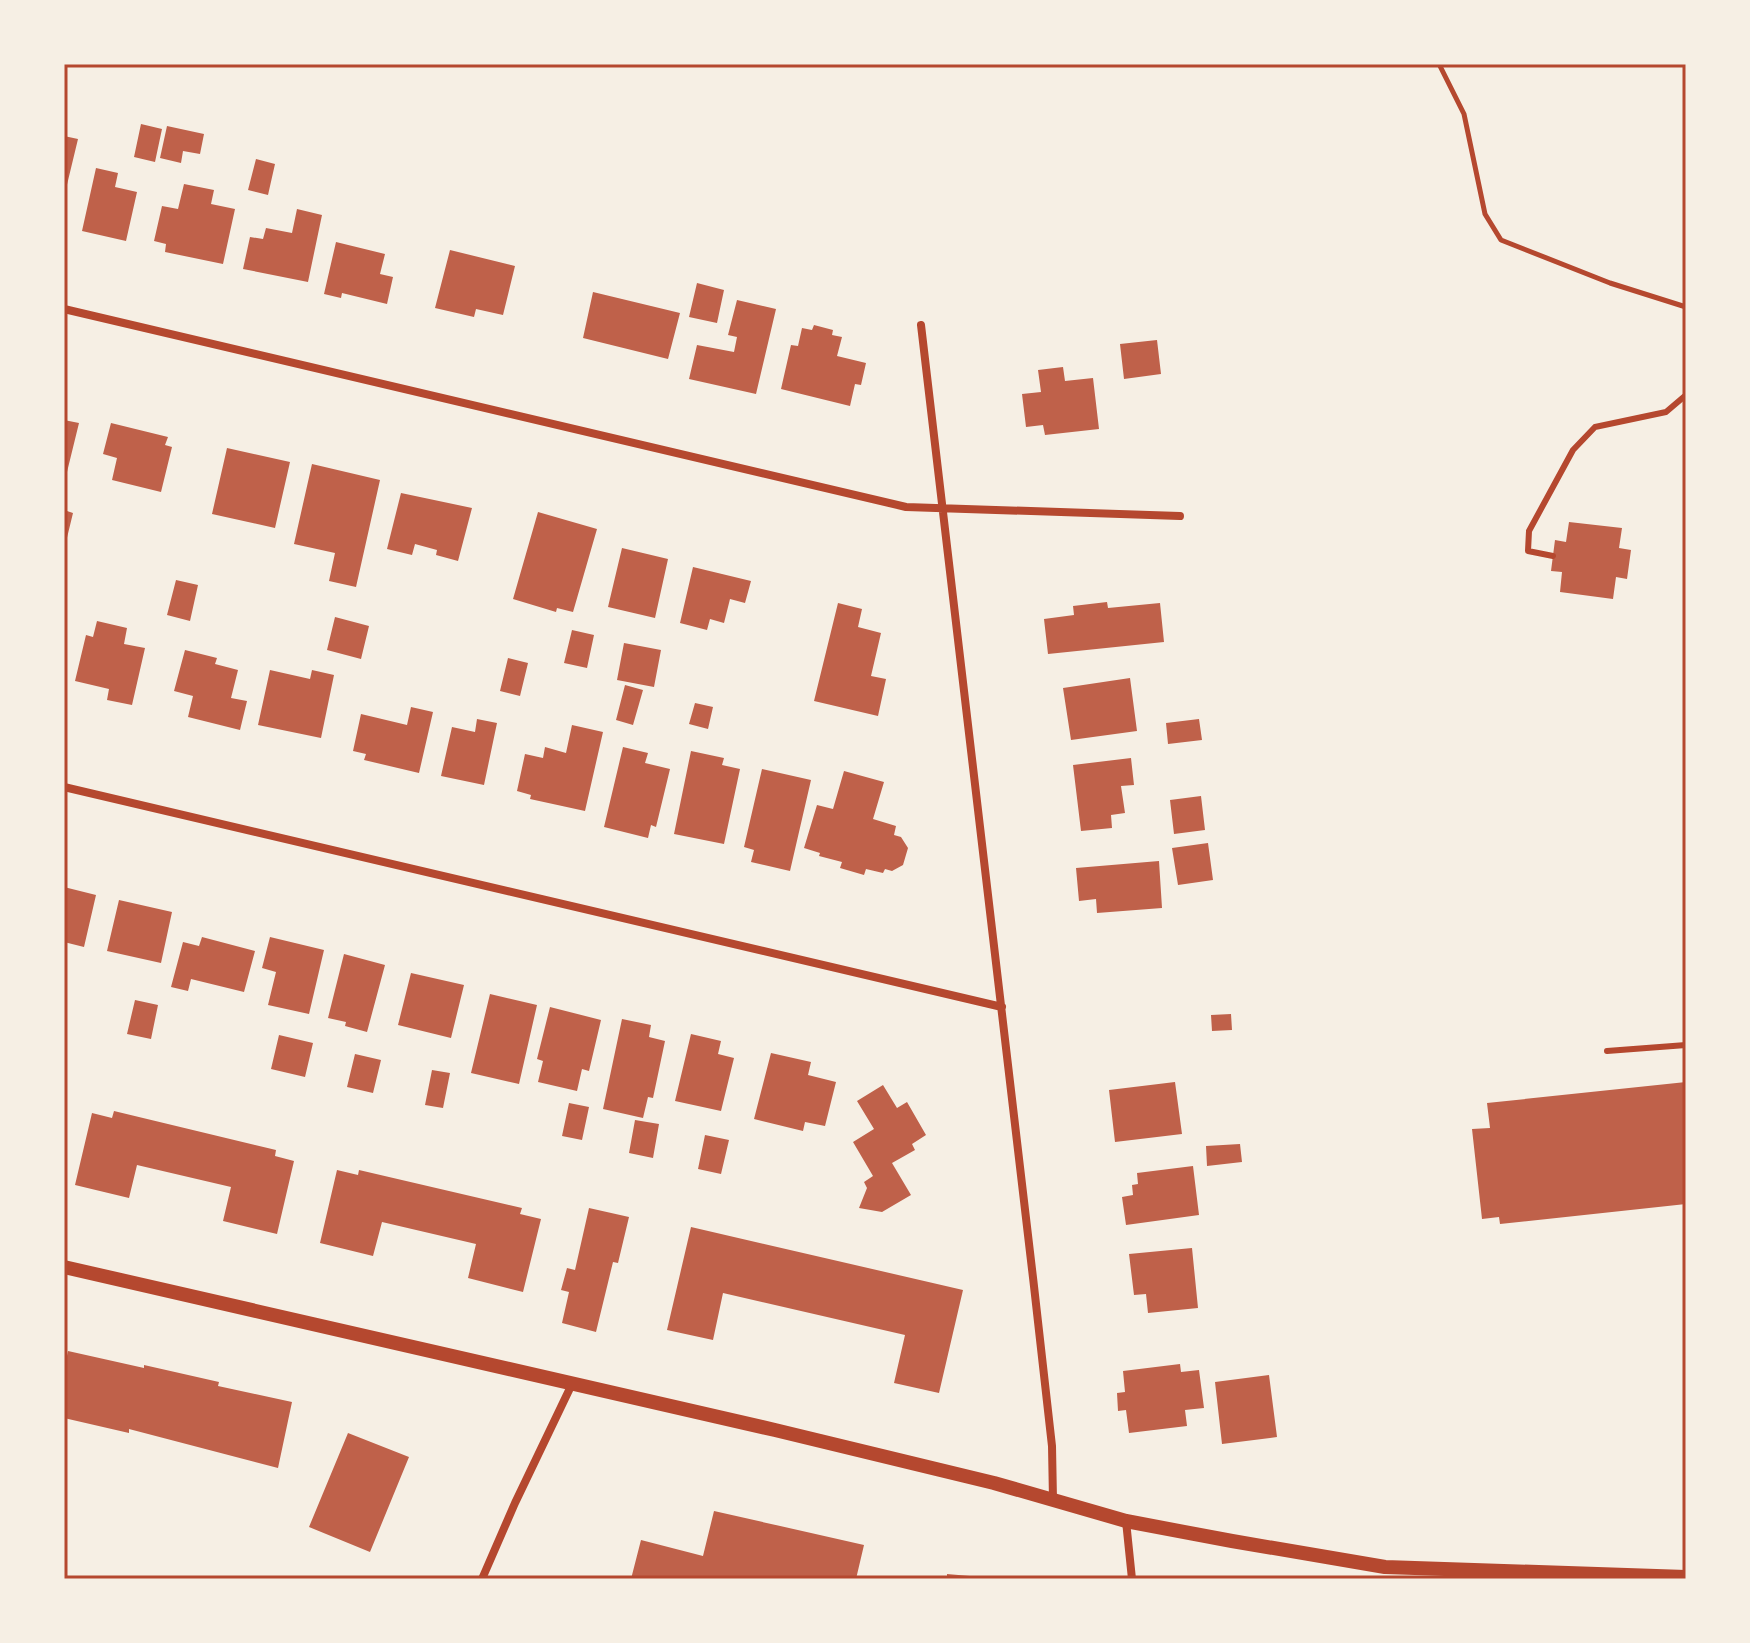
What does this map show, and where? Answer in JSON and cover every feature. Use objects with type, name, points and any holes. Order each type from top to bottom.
[{"type":"street","points":[[64,309],[906,507],[1180,516]]},
{"type":"street","points":[[921,325],[1052,1446],[1053,1500]]},
{"type":"street","points":[[64,787],[1002,1007]]},
{"type":"street","points":[[64,1267],[790,1434],[1126,1521],[1308,1556],[1385,1567],[1602,1577],[1686,1577]]},
{"type":"street","points":[[482,1579],[572,1384]]},
{"type":"street","points":[[1126,1521],[1132,1579]]},
{"type":"lane","points":[[1553,556],[1528,551],[1529,531],[1573,450],[1595,427],[1666,412],[1686,395]]},
{"type":"lane","points":[[1607,1051],[1686,1045]]},
{"type":"path","points":[[1439,64],[1464,114],[1485,214],[1501,240],[1610,283],[1686,307]]},
{"type":"building","points":[[141,124],[162,129],[155,162],[134,157]]},
{"type":"building","points":[[167,126],[204,134],[200,154],[183,151],[181,163],[160,158]]},
{"type":"building","points":[[64,136],[78,139],[65,193],[64,193]]},
{"type":"building","points":[[256,159],[275,164],[268,195],[248,190]]},
{"type":"building","points":[[96,168],[118,173],[115,187],[137,192],[126,241],[82,231]]},
{"type":"building","points":[[184,184],[214,190],[211,204],[235,209],[223,264],[165,252],[166,244],[154,241],[162,206],[178,209]]},
{"type":"building","points":[[297,209],[322,215],[308,282],[243,269],[250,237],[263,239],[266,228],[292,233]]},
{"type":"building","points":[[336,242],[385,254],[380,274],[393,277],[387,304],[342,293],[341,298],[324,294]]},
{"type":"building","points":[[450,250],[515,266],[503,315],[476,309],[474,317],[435,308]]},
{"type":"building","points":[[697,283],[724,290],[717,323],[689,317]]},
{"type":"building","points":[[593,292],[680,313],[668,359],[583,338]]},
{"type":"building","points":[[737,300],[776,309],[756,394],[689,379],[697,345],[734,352],[737,337],[728,335]]},
{"type":"building","points":[[814,325],[833,330],[832,335],[842,337],[837,356],[866,363],[861,385],[855,384],[850,406],[781,389],[791,345],[798,346],[802,328],[812,330]]},
{"type":"building","points":[[1157,340],[1161,374],[1124,379],[1120,344]]},
{"type":"building","points":[[1063,367],[1065,381],[1093,378],[1099,429],[1045,435],[1043,425],[1026,427],[1022,394],[1041,392],[1038,370]]},
{"type":"building","points":[[64,420],[79,423],[67,472],[64,471]]},
{"type":"building","points":[[111,423],[168,437],[165,445],[172,447],[161,492],[112,480],[117,458],[103,454]]},
{"type":"building","points":[[227,448],[290,462],[275,528],[212,514]]},
{"type":"building","points":[[312,464],[380,480],[356,587],[329,581],[335,553],[294,544]]},
{"type":"building","points":[[401,493],[472,508],[458,561],[436,555],[437,550],[415,544],[412,555],[387,549]]},
{"type":"building","points":[[64,510],[73,513],[65,546],[64,546]]},
{"type":"building","points":[[538,512],[597,529],[573,612],[557,608],[556,612],[513,599]]},
{"type":"building","points":[[1569,522],[1622,528],[1619,548],[1631,550],[1627,579],[1616,577],[1613,599],[1560,592],[1562,572],[1551,571],[1555,540],[1566,542]]},
{"type":"building","points":[[622,548],[668,559],[655,618],[608,607]]},
{"type":"building","points":[[693,567],[751,581],[745,603],[730,599],[724,623],[710,619],[707,630],[680,623]]},
{"type":"building","points":[[176,580],[198,585],[190,621],[167,615]]},
{"type":"building","points":[[1107,602],[1108,608],[1160,603],[1164,642],[1048,654],[1044,619],[1074,615],[1073,606]]},
{"type":"building","points":[[838,603],[862,609],[858,627],[881,633],[871,676],[886,679],[878,716],[814,701]]},
{"type":"building","points":[[335,617],[369,626],[361,659],[327,650]]},
{"type":"building","points":[[97,621],[127,628],[124,644],[145,648],[132,705],[107,700],[109,689],[75,681],[86,635],[93,637]]},
{"type":"building","points":[[572,630],[594,635],[587,668],[564,663]]},
{"type":"building","points":[[624,643],[661,650],[654,687],[617,680]]},
{"type":"building","points":[[185,650],[217,658],[215,664],[238,670],[231,698],[247,701],[240,730],[188,717],[193,696],[174,691]]},
{"type":"building","points":[[508,658],[528,663],[520,696],[500,691]]},
{"type":"building","points":[[270,670],[310,679],[312,670],[334,675],[321,738],[258,725]]},
{"type":"building","points":[[1130,678],[1137,731],[1071,740],[1063,688]]},
{"type":"building","points":[[625,685],[643,690],[633,725],[616,720]]},
{"type":"building","points":[[695,703],[713,707],[708,729],[689,724]]},
{"type":"building","points":[[411,707],[433,712],[419,773],[364,760],[366,754],[353,751],[361,714],[407,725]]},
{"type":"building","points":[[477,719],[497,723],[484,785],[441,776],[452,727],[475,732]]},
{"type":"building","points":[[1199,719],[1202,740],[1168,744],[1166,723]]},
{"type":"building","points":[[572,725],[603,732],[585,811],[530,799],[531,795],[517,791],[525,754],[543,758],[545,747],[566,753]]},
{"type":"building","points":[[623,747],[648,753],[645,763],[670,769],[656,827],[651,825],[648,838],[604,827]]},
{"type":"building","points":[[691,751],[724,758],[722,765],[740,769],[724,844],[674,834]]},
{"type":"building","points":[[1131,758],[1134,785],[1121,786],[1125,813],[1111,815],[1112,828],[1081,831],[1073,765]]},
{"type":"building","points":[[762,769],[811,780],[790,871],[751,862],[754,850],[744,847]]},
{"type":"building","points":[[844,771],[884,782],[873,819],[896,826],[894,835],[901,837],[908,848],[903,865],[892,871],[885,869],[883,873],[866,869],[864,875],[840,868],[842,862],[804,848],[817,805],[833,809]]},
{"type":"building","points":[[1201,796],[1205,830],[1174,834],[1170,800]]},
{"type":"building","points":[[1208,843],[1213,880],[1178,885],[1172,848]]},
{"type":"building","points":[[1159,861],[1162,908],[1097,913],[1096,899],[1079,901],[1076,868]]},
{"type":"building","points":[[64,887],[96,895],[84,947],[64,942]]},
{"type":"building","points":[[119,900],[172,912],[161,963],[107,951]]},
{"type":"building","points":[[202,937],[255,951],[244,992],[191,979],[188,991],[171,987],[183,942],[199,946]]},
{"type":"building","points":[[270,937],[324,950],[309,1014],[268,1005],[276,972],[262,968]]},
{"type":"building","points":[[344,954],[385,965],[367,1032],[328,1018]]},
{"type":"building","points":[[411,973],[464,985],[451,1038],[398,1025]]},
{"type":"building","points":[[490,994],[537,1005],[519,1084],[471,1073]]},
{"type":"building","points":[[135,1000],[158,1005],[151,1039],[127,1034]]},
{"type":"building","points":[[550,1007],[601,1020],[589,1071],[582,1069],[577,1091],[538,1082],[543,1061],[537,1059]]},
{"type":"building","points":[[1231,1014],[1232,1030],[1212,1031],[1211,1015]]},
{"type":"building","points":[[622,1019],[651,1025],[649,1037],[665,1041],[653,1098],[648,1097],[643,1118],[603,1109]]},
{"type":"building","points":[[691,1034],[721,1041],[718,1054],[734,1058],[721,1111],[675,1101]]},
{"type":"building","points":[[279,1035],[313,1043],[305,1077],[271,1069]]},
{"type":"building","points":[[771,1053],[811,1062],[808,1075],[836,1082],[825,1126],[805,1122],[803,1131],[754,1119]]},
{"type":"building","points":[[355,1054],[381,1060],[373,1093],[347,1087]]},
{"type":"building","points":[[432,1070],[450,1073],[443,1108],[425,1105]]},
{"type":"building","points":[[1175,1082],[1182,1134],[1115,1142],[1109,1090]]},
{"type":"building","points":[[1686,1082],[1686,1204],[1500,1224],[1499,1217],[1482,1219],[1472,1129],[1490,1128],[1487,1103]]},
{"type":"building","points":[[883,1085],[897,1108],[907,1102],[926,1135],[912,1144],[915,1150],[892,1163],[911,1195],[882,1212],[859,1208],[867,1188],[864,1182],[873,1176],[853,1142],[874,1129],[857,1101]]},
{"type":"building","points":[[569,1103],[589,1107],[582,1140],[562,1136]]},
{"type":"building","points":[[114,1111],[276,1150],[275,1156],[294,1161],[277,1234],[223,1221],[231,1187],[137,1165],[129,1198],[75,1185],[92,1113],[112,1118]]},
{"type":"building","points":[[635,1120],[659,1124],[653,1158],[629,1153]]},
{"type":"building","points":[[705,1135],[729,1140],[721,1174],[698,1169]]},
{"type":"building","points":[[1240,1144],[1242,1162],[1207,1166],[1206,1146]]},
{"type":"building","points":[[1193,1166],[1199,1215],[1126,1225],[1122,1197],[1133,1195],[1132,1185],[1138,1184],[1137,1173]]},
{"type":"building","points":[[337,1170],[358,1175],[359,1170],[522,1208],[520,1214],[541,1219],[523,1292],[468,1278],[476,1244],[382,1222],[373,1256],[320,1243]]},
{"type":"building","points":[[589,1208],[629,1217],[618,1263],[613,1262],[596,1332],[562,1323],[569,1292],[561,1290],[567,1268],[575,1270]]},
{"type":"building","points":[[691,1227],[963,1290],[939,1393],[894,1383],[905,1335],[723,1293],[713,1340],[667,1330]]},
{"type":"building","points":[[1192,1248],[1198,1308],[1148,1313],[1146,1294],[1134,1295],[1129,1254]]},
{"type":"building","points":[[68,1351],[219,1382],[218,1386],[292,1402],[278,1468],[129,1429],[129,1433],[64,1418],[64,1370]]},
{"type":"building","points":[[1180,1364],[1181,1372],[1199,1370],[1204,1408],[1185,1410],[1187,1426],[1129,1433],[1126,1410],[1118,1411],[1117,1393],[1125,1392],[1123,1371]]},
{"type":"building","points":[[1269,1375],[1277,1437],[1222,1444],[1215,1382]]},
{"type":"building","points":[[348,1433],[409,1457],[370,1552],[309,1527]]},
{"type":"building","points":[[714,1511],[864,1545],[856,1579],[711,1579],[700,1576],[700,1579],[631,1579],[641,1540],[703,1556]]},
{"type":"building","points":[[947,1574],[981,1577],[947,1579]]}]
